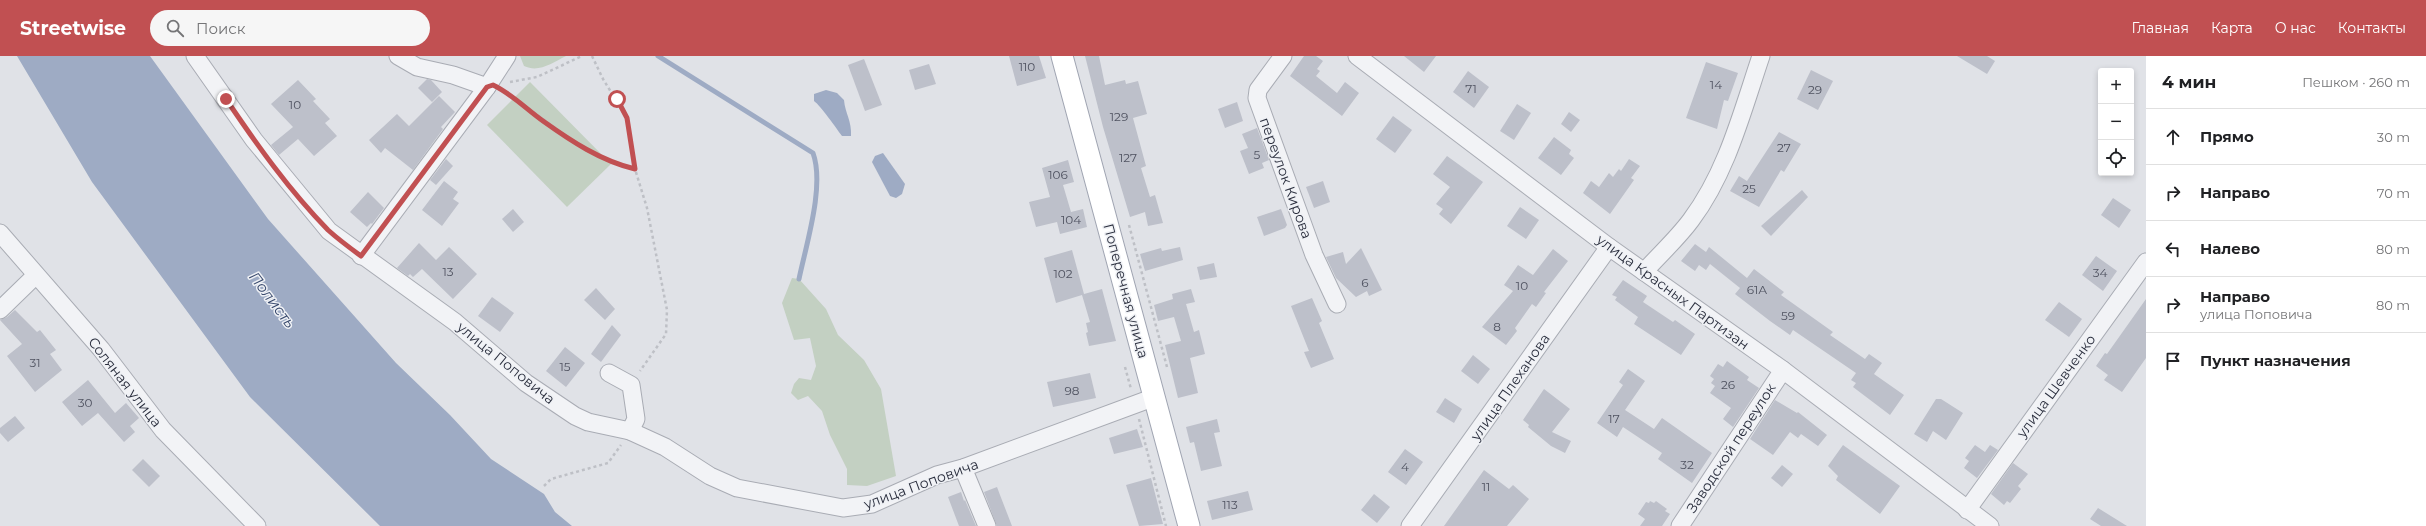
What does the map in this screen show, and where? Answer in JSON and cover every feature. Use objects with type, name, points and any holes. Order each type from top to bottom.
[{"type":"main road","name":"Поперечная улица","points":[[1062,56],[1189,526]]},
{"type":"street","name":"улица Поповича","points":[[195,56],[254,140],[293,190],[329,230],[361,256],[456,322],[526,383],[553,402],[588,422],[630,432],[665,447],[710,476],[737,488],[843,508],[872,504],[937,475],[963,468],[1155,397]]},
{"type":"street","points":[[398,56],[417,67],[453,75],[490,86]]},
{"type":"street","points":[[361,256],[490,86],[507,56]]},
{"type":"street","name":"переулок Кирова","points":[[1283,56],[1258,90],[1257,98],[1314,255],[1337,304]]},
{"type":"street","name":"улица Красных Партизан","points":[[1357,56],[1609,247],[1783,370],[1967,510],[1983,524]]},
{"type":"street","points":[[1644,272],[1690,221],[1710,191],[1731,148],[1761,56]]},
{"type":"street","name":"Соляная улица","points":[[0,233],[35,276],[101,349],[163,430],[257,526]]},
{"type":"street","name":"улица Плеханова","points":[[1410,526],[1609,247]]},
{"type":"street","name":"улица Шевченко","points":[[1967,510],[2146,262]]},
{"type":"street","points":[[0,310],[35,276]]},
{"type":"street","name":"Заводской переулок","points":[[1680,526],[1783,370]]},
{"type":"street","points":[[609,373],[630,385],[636,419],[630,432]]},
{"type":"street","points":[[963,468],[987,526]]},
{"type":"path","points":[[490,86],[537,77],[582,56]]},
{"type":"path","points":[[592,56],[603,79],[627,118],[635,169],[647,208],[667,310],[666,334],[660,345],[630,385]]},
{"type":"path","points":[[490,86],[522,102],[542,121],[597,155],[617,165],[635,169]]},
{"type":"path","points":[[544,486],[551,479],[608,463],[630,432]]},
{"type":"green space","points":[[520,56],[566,56],[540,68],[530,68],[524,66]]},
{"type":"green space","points":[[530,82],[611,164],[567,207],[487,125]]},
{"type":"green space","points":[[792,278],[799,279],[826,309],[838,335],[864,360],[881,389],[896,476],[867,486],[847,485],[847,469],[830,435],[822,411],[808,396],[798,400],[791,393],[794,384],[799,378],[811,380],[816,366],[810,338],[794,340],[782,303]]},
{"type":"water","name":"Полисть","points":[[17,56],[150,56],[268,219],[396,363],[450,415],[491,459],[544,494],[555,512],[572,526],[380,526],[250,397],[92,182]]},
{"type":"water","points":[[826,90],[837,93],[844,100],[851,136],[842,136],[814,101],[814,94]]},
{"type":"water","points":[[883,153],[905,184],[902,194],[896,198],[890,196],[872,162],[875,156]]},
{"type":"building","points":[[1009,56],[1039,56],[1046,78],[1017,86]]},
{"type":"building","points":[[1085,56],[1099,56],[1105,85],[1125,80],[1126,84],[1138,81],[1147,114],[1133,118],[1146,166],[1141,168],[1150,197],[1155,195],[1163,223],[1148,226],[1145,212],[1130,217],[1103,127]]},
{"type":"building","points":[[1304,56],[1316,56],[1323,61],[1317,69],[1320,71],[1316,76],[1337,93],[1345,82],[1359,93],[1342,116],[1290,76]]},
{"type":"building","points":[[1404,56],[1436,56],[1424,72]]},
{"type":"building","points":[[1957,56],[1987,56],[1995,61],[1987,74]]},
{"type":"building","points":[[864,59],[882,105],[865,111],[848,65]]},
{"type":"building","points":[[1706,62],[1738,73],[1728,101],[1724,100],[1717,129],[1686,118]]},
{"type":"building","points":[[929,64],[936,84],[915,90],[909,70]]},
{"type":"building","points":[[1811,70],[1833,81],[1818,110],[1797,99]]},
{"type":"building","points":[[1468,71],[1489,87],[1474,108],[1453,92]]},
{"type":"building","points":[[427,79],[431,80],[442,92],[432,102],[418,88]]},
{"type":"building","points":[[298,80],[316,99],[313,101],[330,119],[325,123],[337,136],[314,156],[298,139],[279,155],[271,145],[293,127],[271,104]]},
{"type":"building","points":[[439,96],[455,112],[441,127],[443,129],[413,170],[385,148],[381,153],[369,140],[397,114],[409,126]]},
{"type":"building","points":[[1237,102],[1243,121],[1225,128],[1218,109]]},
{"type":"building","points":[[1517,104],[1531,113],[1514,140],[1500,131]]},
{"type":"building","points":[[1569,112],[1580,120],[1571,132],[1561,124]]},
{"type":"building","points":[[1393,116],[1412,130],[1395,153],[1376,139]]},
{"type":"building","points":[[1257,128],[1269,160],[1262,163],[1264,168],[1249,174],[1240,151],[1248,148],[1242,134]]},
{"type":"building","points":[[1779,132],[1801,144],[1784,172],[1781,170],[1759,207],[1730,191],[1739,176],[1747,181]]},
{"type":"building","points":[[1554,137],[1571,150],[1569,154],[1574,158],[1561,175],[1538,158]]},
{"type":"building","points":[[1447,156],[1483,182],[1451,224],[1439,214],[1443,209],[1436,204],[1450,187],[1433,174]]},
{"type":"building","points":[[446,159],[453,166],[436,185],[430,180]]},
{"type":"building","points":[[1629,159],[1640,166],[1631,178],[1634,180],[1610,214],[1583,193],[1591,181],[1599,187],[1609,173],[1613,177],[1619,169],[1621,171]]},
{"type":"building","points":[[1068,160],[1074,182],[1063,185],[1071,212],[1083,209],[1087,227],[1060,234],[1057,222],[1036,227],[1029,202],[1050,197],[1042,168]]},
{"type":"building","points":[[444,181],[458,192],[453,199],[459,203],[442,226],[422,210]]},
{"type":"building","points":[[1323,181],[1330,202],[1314,208],[1306,187]]},
{"type":"building","points":[[1802,190],[1808,197],[1771,236],[1761,226]]},
{"type":"building","points":[[368,192],[384,208],[372,224],[371,223],[367,227],[350,212]]},
{"type":"building","points":[[2113,198],[2131,210],[2119,228],[2101,215]]},
{"type":"building","points":[[1520,207],[1539,220],[1526,239],[1507,226]]},
{"type":"building","points":[[513,209],[524,222],[513,232],[502,219]]},
{"type":"building","points":[[1281,209],[1287,225],[1285,228],[1264,236],[1257,217]]},
{"type":"building","points":[[419,243],[436,260],[449,247],[477,274],[453,299],[422,269],[413,277],[410,274],[408,276],[397,268]]},
{"type":"building","points":[[1695,244],[1706,252],[1709,247],[1747,278],[1754,269],[1784,292],[1781,295],[1833,332],[1830,335],[1865,359],[1869,354],[1882,363],[1874,374],[1904,395],[1890,415],[1853,387],[1856,383],[1851,380],[1856,373],[1793,330],[1790,335],[1770,321],[1735,294],[1740,288],[1710,264],[1706,270],[1699,265],[1695,271],[1681,261]]},
{"type":"building","points":[[1180,247],[1183,260],[1145,271],[1140,254],[1161,248],[1162,251]]},
{"type":"building","points":[[1361,248],[1382,290],[1369,296],[1367,291],[1356,297],[1336,278],[1326,257],[1343,252],[1346,264]]},
{"type":"building","points":[[1553,249],[1568,261],[1544,292],[1546,293],[1536,307],[1532,304],[1515,328],[1517,331],[1506,345],[1482,327],[1513,291],[1504,285],[1518,265],[1533,275]]},
{"type":"building","points":[[1072,250],[1084,294],[1102,289],[1116,341],[1089,346],[1086,333],[1088,332],[1086,323],[1090,322],[1082,295],[1056,303],[1044,258]]},
{"type":"building","points":[[2096,256],[2117,271],[2103,291],[2082,275]]},
{"type":"building","points":[[1214,263],[1217,277],[1200,280],[1197,267]]},
{"type":"building","points":[[1623,280],[1647,296],[1643,302],[1673,322],[1675,320],[1695,334],[1681,355],[1634,324],[1638,317],[1615,300],[1617,297],[1612,295]]},
{"type":"building","points":[[596,288],[615,309],[605,320],[584,300]]},
{"type":"building","points":[[1191,289],[1195,302],[1186,304],[1194,332],[1199,330],[1205,354],[1190,358],[1198,393],[1178,398],[1165,345],[1181,341],[1174,317],[1158,321],[1154,305],[1173,299],[1172,294]]},
{"type":"building","points":[[492,297],[514,313],[500,332],[478,316]]},
{"type":"building","points":[[1312,298],[1322,321],[1319,323],[1334,359],[1311,368],[1304,352],[1309,351],[1291,306]]},
{"type":"building","points":[[2146,299],[2146,358],[2122,392],[2104,380],[2108,375],[2096,366],[2105,353],[2107,354]]},
{"type":"building","points":[[2059,302],[2082,319],[2069,337],[2045,320]]},
{"type":"building","points":[[15,310],[37,332],[40,330],[56,350],[50,354],[62,370],[35,392],[7,356],[22,344],[0,320],[7,317]]},
{"type":"building","points":[[612,325],[621,335],[601,362],[591,354]]},
{"type":"building","points":[[565,347],[585,363],[566,387],[546,371]]},
{"type":"building","points":[[1473,355],[1490,369],[1478,384],[1461,371]]},
{"type":"building","points":[[1727,361],[1749,377],[1747,380],[1759,388],[1733,427],[1723,419],[1731,408],[1710,393],[1715,386],[1711,383],[1714,379],[1710,376],[1718,364],[1723,367]]},
{"type":"building","points":[[1628,369],[1645,381],[1625,410],[1654,429],[1662,418],[1712,453],[1692,483],[1658,459],[1662,453],[1623,427],[1617,437],[1597,423],[1623,385],[1619,382]]},
{"type":"building","points":[[1090,373],[1096,398],[1053,407],[1047,382]]},
{"type":"building","points":[[88,380],[115,413],[126,403],[139,418],[130,426],[135,432],[124,442],[98,413],[82,426],[62,402]]},
{"type":"building","points":[[1544,389],[1570,409],[1552,432],[1571,441],[1565,453],[1551,446],[1528,427],[1529,425],[1523,420]]},
{"type":"building","points":[[1445,398],[1462,409],[1454,423],[1436,412]]},
{"type":"building","points":[[1936,399],[1941,399],[1963,413],[1946,440],[1933,431],[1927,442],[1914,434]]},
{"type":"building","points":[[1775,400],[1797,413],[1798,412],[1827,435],[1818,446],[1801,434],[1798,438],[1790,432],[1773,455],[1750,439]]},
{"type":"building","points":[[15,416],[25,428],[8,442],[0,433],[0,428]]},
{"type":"building","points":[[1217,419],[1220,432],[1214,433],[1222,466],[1201,471],[1194,442],[1190,443],[1186,427]]},
{"type":"building","points":[[1137,429],[1143,447],[1114,454],[1109,438]]},
{"type":"building","points":[[1843,445],[1900,486],[1880,514],[1836,480],[1838,476],[1828,466]]},
{"type":"building","points":[[1975,445],[1985,452],[1990,445],[1998,450],[1977,478],[1964,468],[1969,461],[1965,458]]},
{"type":"building","points":[[1405,449],[1423,462],[1406,485],[1388,472]]},
{"type":"building","points":[[143,459],[160,476],[149,487],[132,470]]},
{"type":"building","points":[[2013,463],[2028,474],[2018,486],[2021,489],[2010,503],[2007,501],[2004,505],[1991,494]]},
{"type":"building","points":[[1782,465],[1793,474],[1782,487],[1771,478]]},
{"type":"building","points":[[1484,470],[1509,489],[1513,485],[1529,499],[1507,526],[1444,526]]},
{"type":"building","points":[[1151,478],[1163,524],[1139,526],[1126,485]]},
{"type":"building","points":[[997,487],[1012,526],[997,526],[984,492]]},
{"type":"building","points":[[1248,491],[1253,510],[1212,520],[1207,501]]},
{"type":"building","points":[[961,492],[976,526],[959,526],[948,497]]},
{"type":"building","points":[[1374,494],[1390,507],[1377,523],[1361,510]]},
{"type":"building","points":[[1650,501],[1654,503],[1656,501],[1667,509],[1665,511],[1670,514],[1662,526],[1640,526],[1645,519],[1638,514],[1646,502],[1649,503]]},
{"type":"building","points":[[2098,508],[2127,526],[2101,526],[2090,519]]},
{"type":"waterway","points":[[658,56],[813,153],[816,166],[816,198],[810,233],[799,279]]},
{"type":"route","points":[[226,99],[254,140],[293,190],[329,230],[361,256],[487,87],[493,85],[500,88],[522,102],[542,121],[597,155],[617,165],[635,169],[627,118],[617,99]]}]
